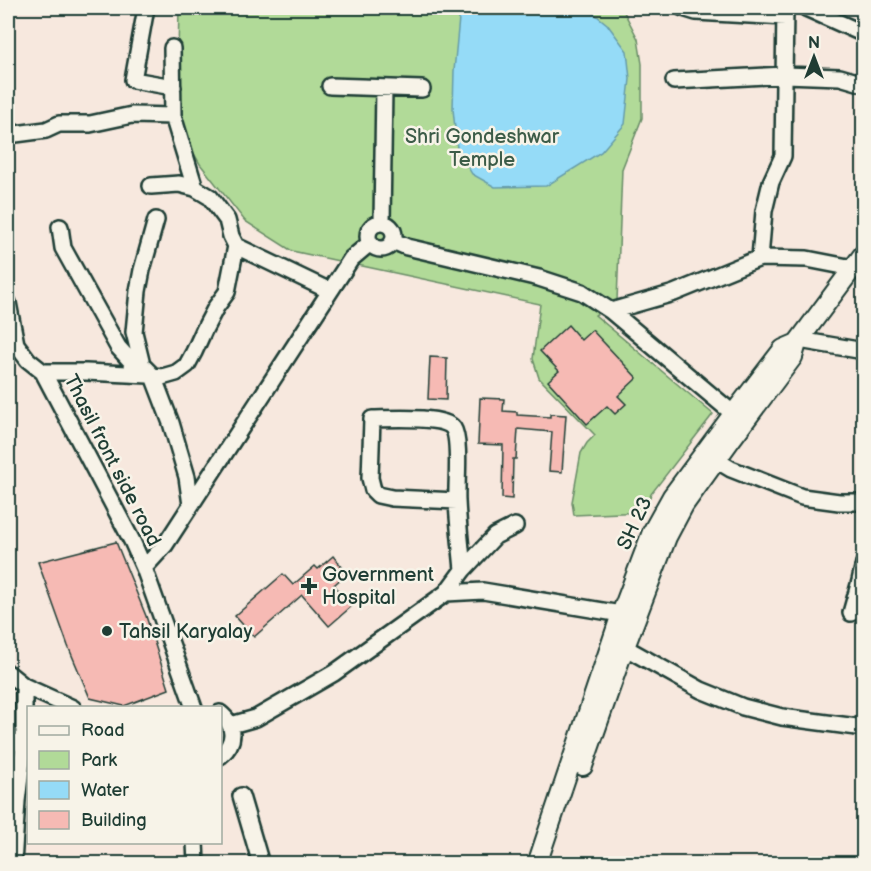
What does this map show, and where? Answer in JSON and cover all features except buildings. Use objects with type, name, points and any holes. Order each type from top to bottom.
[{"type":"main road","points":[[537,864],[581,752],[628,616],[684,505],[695,477],[772,375],[793,357],[798,341],[858,261]]},
{"type":"main road","points":[[695,477],[716,460],[739,418]]},
{"type":"main road","points":[[550,864],[581,752]]},
{"type":"street","points":[[146,8],[133,81],[173,87]]},
{"type":"street","points":[[683,8],[696,12],[785,12],[783,156],[771,182],[764,211],[760,258]]},
{"type":"street","points":[[806,8],[864,34]]},
{"type":"street","points":[[172,48],[173,116],[195,188]]},
{"type":"street","points":[[674,81],[785,75],[840,77],[864,84]]},
{"type":"street","points":[[330,86],[422,89]]},
{"type":"street","points":[[382,222],[384,88]]},
{"type":"street","points":[[8,135],[46,129],[59,124],[90,124],[132,116],[173,116]]},
{"type":"street","points":[[43,372],[95,372],[162,377],[176,373],[187,365],[195,352],[216,307],[227,292],[236,246],[227,220],[210,197],[195,188],[179,184],[151,186]]},
{"type":"street","points":[[156,220],[142,270],[134,332],[142,365],[153,376],[171,423],[187,477],[191,506]]},
{"type":"street","points":[[382,222],[386,223],[394,234],[393,241],[385,249],[376,248],[368,239],[368,231],[374,224],[382,222]]},
{"type":"street","points":[[60,227],[63,248],[118,347],[138,369],[153,376]]},
{"type":"street","points":[[393,241],[407,247],[539,278],[582,292],[611,311],[739,418]]},
{"type":"street","points":[[144,568],[165,545],[351,259],[370,243]]},
{"type":"street","points":[[236,246],[330,291]]},
{"type":"street","points":[[611,311],[674,293],[760,258],[858,261]]},
{"type":"street","points":[[8,303],[12,345]]},
{"type":"street","points":[[798,341],[864,351]]},
{"type":"street","name":"Thasil front side road","points":[[12,345],[43,372],[132,541],[144,568],[193,706]]},
{"type":"street","points":[[457,501],[392,498],[378,495],[373,490],[370,478],[372,419],[431,419],[446,423],[453,428],[457,441],[457,501],[463,570]]},
{"type":"street","points":[[716,460],[731,469],[802,497],[839,502],[864,502]]},
{"type":"street","points":[[222,754],[231,742],[232,733],[226,719],[256,718],[334,673],[446,593],[463,570],[495,536],[515,526]]},
{"type":"street","points":[[851,613],[862,581],[864,563]]},
{"type":"street","points":[[446,593],[483,591],[628,616]]},
{"type":"street","points":[[618,644],[701,690],[744,708],[782,717],[864,728]]},
{"type":"street","points":[[8,674],[24,686],[69,706]]},
{"type":"street","points":[[13,864],[12,800],[24,744],[24,686]]},
{"type":"street","points":[[8,741],[24,744]]},
{"type":"street","points":[[241,796],[261,864]]},
{"type":"street","points":[[195,844],[196,864]]},
{"type":"green space","name":"Shri Gondeshwar Temple","points":[[179,8],[622,8],[638,39],[642,64],[642,118],[622,169],[617,301],[595,315],[713,414],[651,494],[644,512],[574,515],[572,502],[581,453],[595,435],[539,378],[533,359],[540,304],[292,251],[245,221],[200,164],[184,137],[177,104]]},
{"type":"water","points":[[460,8],[587,8],[607,24],[627,51],[630,79],[625,124],[601,152],[546,186],[495,187],[472,174],[457,148],[453,109]]},
{"type":"place","name":"Government Hospital","points":[[309,586]]},
{"type":"place","name":"Tahsil Karyalay","points":[[107,631]]}]
